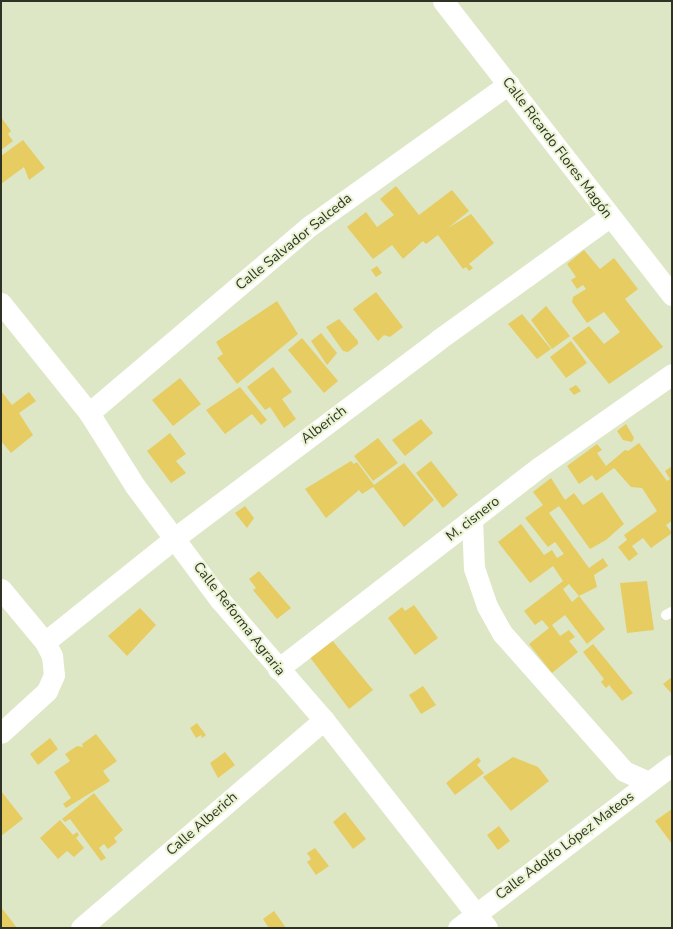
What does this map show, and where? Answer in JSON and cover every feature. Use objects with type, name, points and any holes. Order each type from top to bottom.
[{"type":"street","name":"Calle Ricardo Flores Magón","points":[[443,1],[509,84],[609,216],[672,294]]},
{"type":"street","name":"Calle Salvador Salceda","points":[[89,413],[310,225],[509,84]]},
{"type":"street","name":"Alberich","points":[[45,642],[176,537],[438,340],[609,216]]},
{"type":"street","name":"Calle Reforma Agraria","points":[[1,304],[89,413],[135,486],[176,537],[220,600],[324,720],[482,921]]},
{"type":"street","name":"M. cisnero","points":[[278,669],[538,468],[672,374]]},
{"type":"street","points":[[472,519],[474,568],[486,606],[502,633],[624,771],[649,782]]},
{"type":"street","points":[[1,589],[45,642],[52,656],[54,675],[47,691],[1,733]]},
{"type":"street","name":"Calle Alberich","points":[[81,928],[324,720]]},
{"type":"street","name":"Calle Adolfo López Mateos","points":[[458,928],[482,921],[649,782],[672,766]]},
{"type":"building","points":[[1,117],[11,131],[8,134],[13,141],[1,150]]},
{"type":"building","points":[[23,140],[45,168],[29,180],[24,167],[1,184],[1,156]]},
{"type":"building","points":[[396,186],[419,215],[452,190],[469,211],[448,228],[471,214],[494,243],[469,264],[473,268],[469,271],[466,267],[463,269],[438,235],[426,244],[423,241],[403,259],[392,245],[373,259],[347,227],[366,212],[377,227],[394,215],[380,199]]},
{"type":"building","points":[[584,250],[600,269],[614,258],[638,289],[625,299],[663,347],[609,384],[572,338],[589,326],[604,344],[620,332],[604,312],[587,323],[572,302],[573,297],[586,289],[583,285],[577,289],[571,280],[576,277],[567,264]]},
{"type":"building","points":[[377,266],[382,273],[376,277],[371,270]]},
{"type":"building","points":[[376,292],[403,327],[390,337],[384,335],[378,341],[353,309]]},
{"type":"building","points":[[277,301],[298,334],[237,384],[217,358],[223,354],[216,342]]},
{"type":"building","points":[[546,306],[570,336],[552,349],[531,320]]},
{"type":"building","points":[[522,314],[551,349],[537,359],[508,324]]},
{"type":"building","points":[[339,319],[358,341],[358,344],[348,352],[343,351],[326,327]]},
{"type":"building","points":[[321,333],[337,353],[327,365],[311,341]]},
{"type":"building","points":[[302,338],[338,381],[324,393],[288,350]]},
{"type":"building","points":[[571,341],[587,363],[566,378],[550,357]]},
{"type":"building","points":[[273,367],[292,392],[282,399],[296,419],[284,428],[270,407],[265,410],[247,387]]},
{"type":"building","points":[[180,378],[201,404],[173,426],[152,400]]},
{"type":"building","points":[[576,385],[581,391],[574,395],[569,389]]},
{"type":"building","points":[[240,387],[267,420],[261,425],[252,414],[225,434],[206,410]]},
{"type":"building","points":[[1,391],[12,405],[29,392],[36,401],[19,413],[33,435],[11,453],[1,441]]},
{"type":"building","points":[[421,419],[433,433],[405,456],[392,440]]},
{"type":"building","points":[[626,424],[634,438],[632,442],[623,440],[617,431]]},
{"type":"building","points":[[170,433],[186,454],[176,461],[186,473],[171,483],[147,451]]},
{"type":"building","points":[[378,438],[398,463],[373,481],[354,456]]},
{"type":"building","points":[[639,443],[667,481],[670,479],[665,471],[672,466],[672,521],[666,525],[672,533],[651,548],[643,538],[632,546],[638,554],[629,561],[618,547],[627,540],[624,535],[657,511],[642,488],[631,487],[614,468],[596,481],[592,475],[579,484],[567,466],[597,444],[602,450],[597,453],[606,466],[625,450],[628,451]]},
{"type":"building","points":[[351,461],[354,464],[357,462],[374,485],[404,463],[434,500],[404,527],[373,487],[362,494],[359,490],[326,518],[305,489]]},
{"type":"building","points":[[431,461],[458,495],[443,508],[416,473]]},
{"type":"building","points":[[551,478],[565,500],[574,493],[583,505],[602,492],[624,524],[606,540],[590,549],[559,506],[549,513],[589,568],[603,558],[608,566],[594,575],[597,587],[579,596],[605,629],[587,644],[565,615],[552,625],[560,636],[569,630],[575,637],[569,641],[578,652],[552,673],[529,644],[549,628],[542,620],[535,625],[524,611],[563,581],[553,566],[530,583],[498,542],[521,524],[544,555],[552,550],[557,558],[564,554],[555,542],[548,547],[525,518],[543,505],[533,492]],"holes":[[[569,584],[579,596],[572,602],[563,589]]]},
{"type":"building","points":[[245,506],[254,518],[247,528],[235,513]]},
{"type":"building","points":[[259,571],[291,608],[277,619],[253,590],[256,588],[249,579]]},
{"type":"building","points":[[647,581],[654,630],[627,633],[620,583]]},
{"type":"building","points":[[414,605],[438,638],[415,655],[388,618],[402,607],[405,611]]},
{"type":"building","points":[[140,608],[156,625],[127,656],[108,636]]},
{"type":"building","points":[[331,639],[373,690],[349,709],[309,656]]},
{"type":"building","points":[[593,644],[633,693],[622,701],[609,685],[606,688],[601,682],[604,679],[583,652]]},
{"type":"building","points":[[672,677],[672,694],[663,684]]},
{"type":"building","points":[[423,686],[436,705],[421,714],[409,695]]},
{"type":"building","points":[[197,723],[206,735],[202,738],[201,735],[196,738],[190,728]]},
{"type":"building","points":[[96,734],[117,761],[103,771],[110,781],[66,808],[63,804],[71,798],[54,772],[70,761],[65,754],[77,746],[83,747],[82,744]]},
{"type":"building","points":[[50,738],[58,749],[38,765],[30,754]]},
{"type":"building","points":[[225,752],[235,765],[218,778],[210,763]]},
{"type":"building","points":[[478,757],[481,761],[477,765],[484,773],[455,795],[446,783]]},
{"type":"building","points":[[513,757],[538,767],[549,781],[511,811],[483,777]]},
{"type":"building","points":[[1,791],[23,819],[1,836]]},
{"type":"building","points":[[94,793],[123,830],[114,838],[117,842],[108,849],[104,844],[99,848],[106,858],[101,861],[70,819],[65,822],[62,819]]},
{"type":"building","points":[[672,809],[672,844],[655,821]]},
{"type":"building","points":[[345,812],[366,839],[353,849],[333,822]]},
{"type":"building","points":[[60,820],[73,835],[77,832],[79,835],[76,838],[84,848],[74,857],[67,851],[58,859],[40,838]]},
{"type":"building","points":[[499,826],[510,841],[498,850],[487,835]]},
{"type":"building","points":[[315,848],[329,866],[316,875],[307,862],[311,859],[307,853]]},
{"type":"building","points":[[1,907],[17,928],[1,928]]},
{"type":"building","points":[[274,911],[286,928],[269,928],[263,919]]}]
